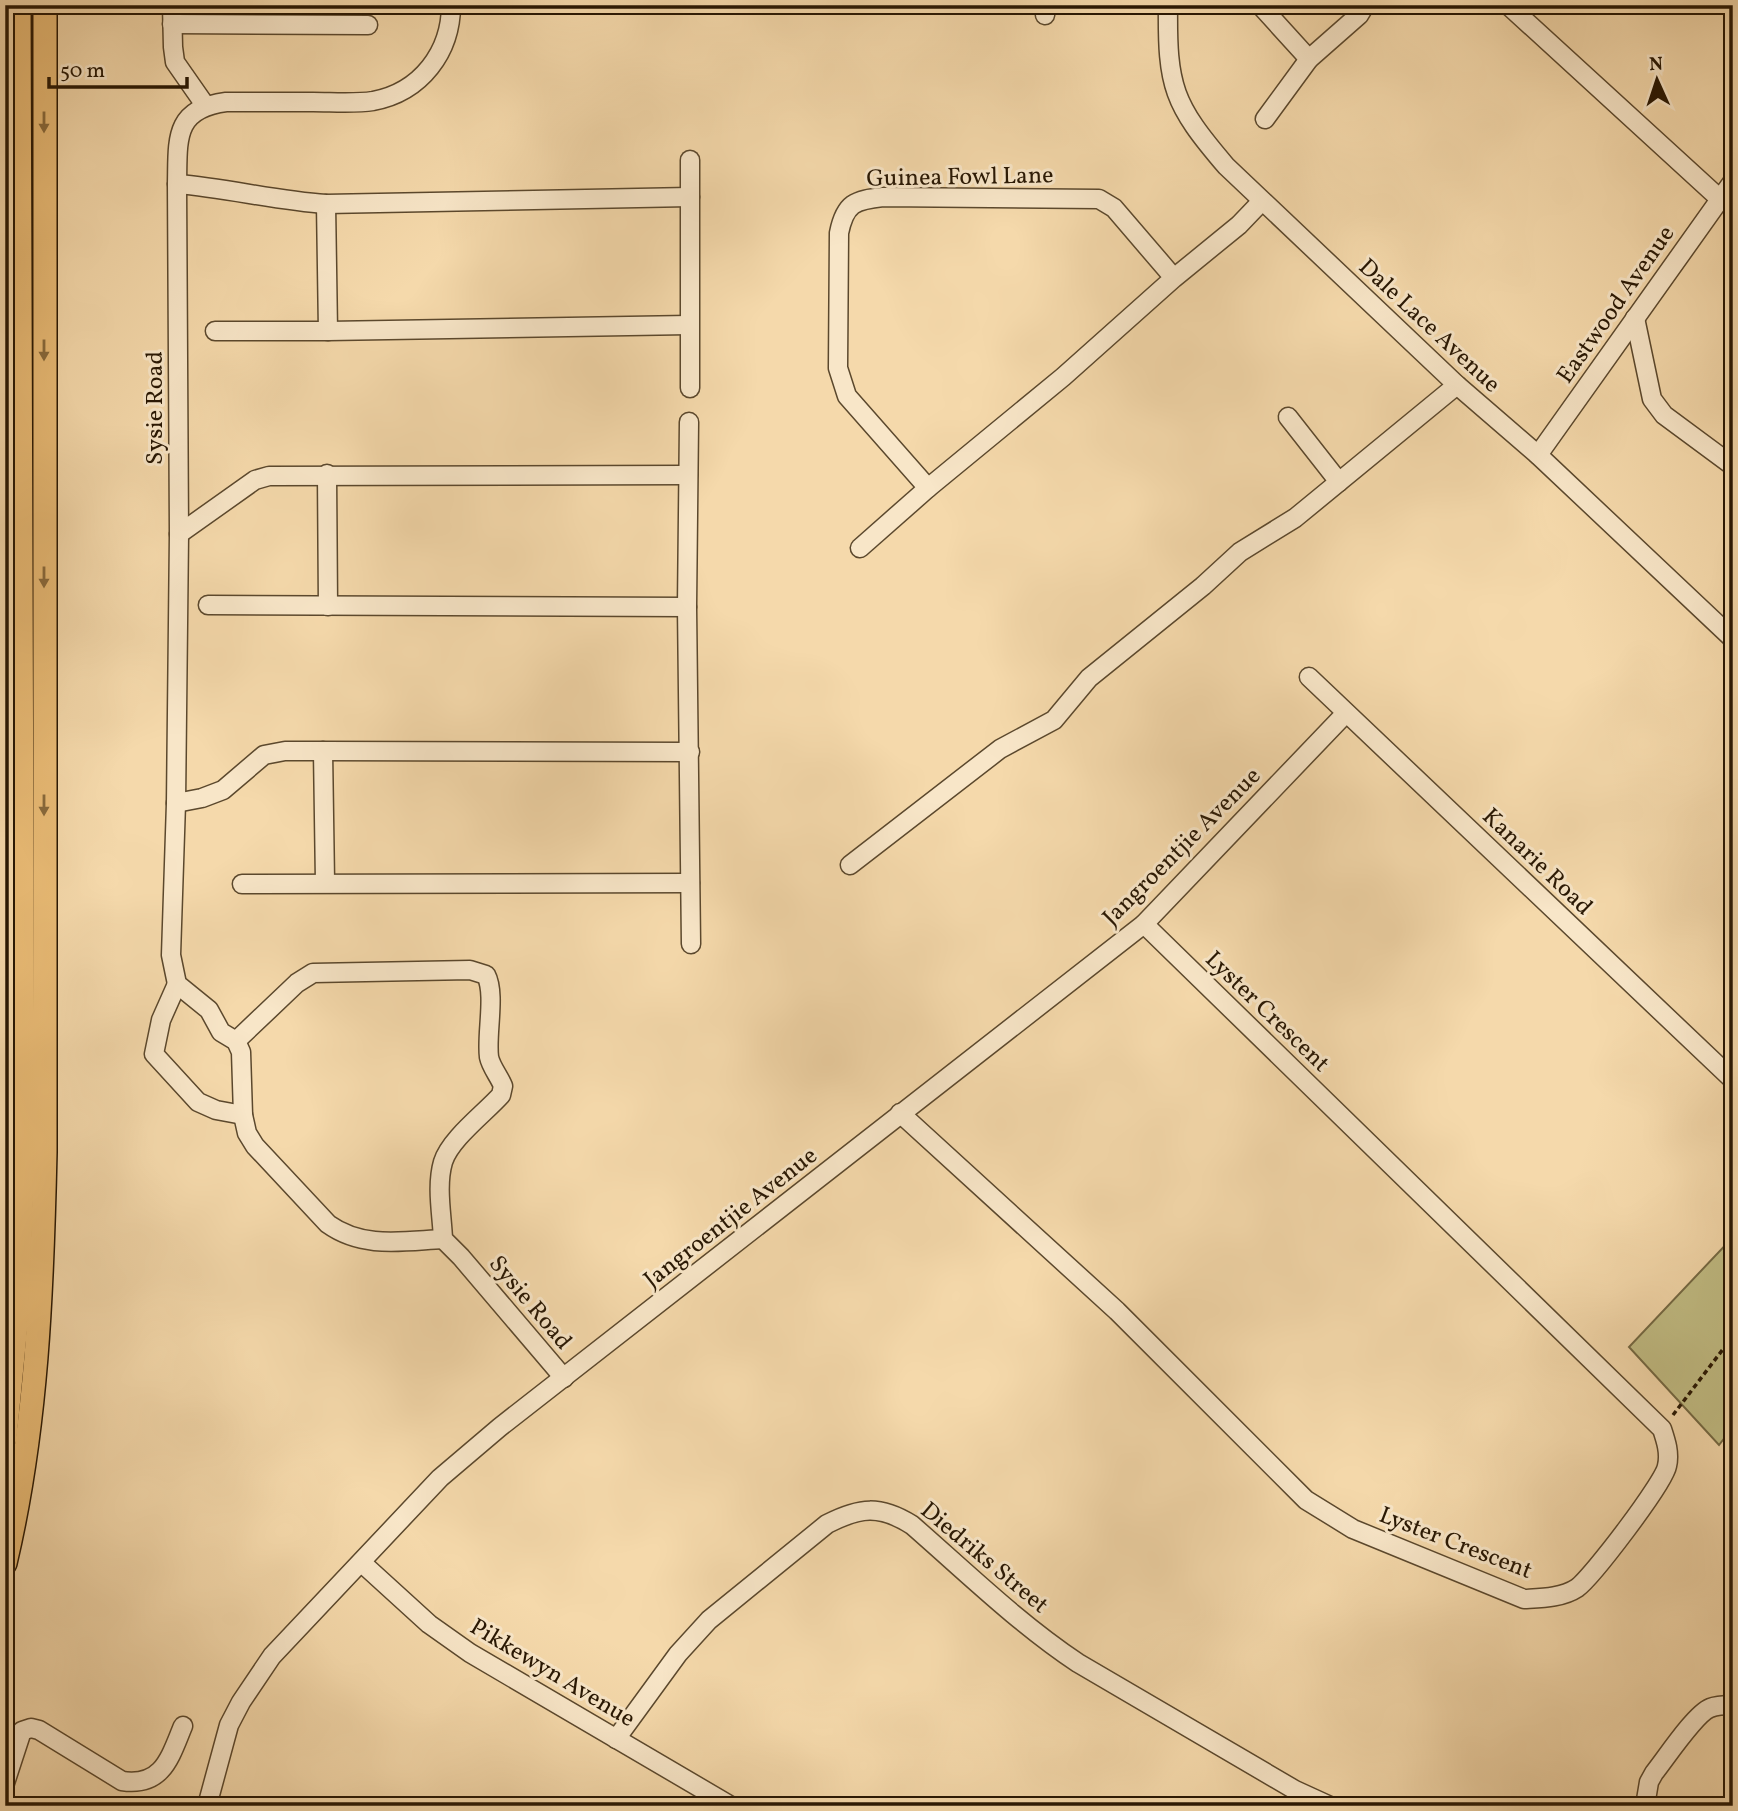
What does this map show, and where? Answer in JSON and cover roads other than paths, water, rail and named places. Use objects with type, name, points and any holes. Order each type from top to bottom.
[{"type":"main road","points":[[5,1438],[18,1304],[23,1156],[19,5]]},
{"type":"main road","points":[[5,1563],[27,1436],[38,1340],[43,1247],[44,5]]},
{"type":"street","points":[[172,5],[175,62],[205,105],[226,102],[369,102],[393,96],[415,83],[438,58],[449,32],[451,5]]},
{"type":"street","name":"Dale Lace Avenue","points":[[1168,5],[1170,75],[1179,103],[1194,129],[1226,166],[1457,385],[1538,455],[1733,639]]},
{"type":"street","points":[[1261,5],[1309,59]]},
{"type":"street","points":[[1265,119],[1309,59],[1359,15],[1365,5]]},
{"type":"street","points":[[1508,5],[1720,200]]},
{"type":"street","points":[[172,24],[368,25]]},
{"type":"street","name":"Sysie Road","points":[[177,984],[171,955],[176,803],[178,151],[181,128],[196,110],[205,105]]},
{"type":"street","points":[[690,160],[690,388]]},
{"type":"street","name":"Eastwood Avenue","points":[[1538,455],[1733,181]]},
{"type":"street","points":[[177,184],[218,187],[291,201],[326,204],[691,197]]},
{"type":"street","name":"Guinea Fowl Lane","points":[[928,488],[847,396],[840,379],[839,233],[844,214],[850,206],[857,201],[883,197],[1099,199],[1114,208],[1174,278]]},
{"type":"street","points":[[860,548],[1063,377],[1174,278],[1239,225],[1262,201]]},
{"type":"street","points":[[326,204],[328,331]]},
{"type":"street","points":[[1635,318],[1656,407],[1733,466]]},
{"type":"street","points":[[215,331],[689,325]]},
{"type":"street","points":[[850,865],[1000,749],[1054,720],[1089,678],[1203,586],[1240,552],[1295,518],[1457,385]]},
{"type":"street","points":[[1288,418],[1339,482]]},
{"type":"street","points":[[690,422],[687,607],[691,944]]},
{"type":"street","points":[[178,534],[255,480],[284,474],[688,475]]},
{"type":"street","points":[[327,474],[328,606]]},
{"type":"street","points":[[208,605],[687,607]]},
{"type":"street","name":"Kanarie Road","points":[[1309,677],[1733,1080]]},
{"type":"street","name":"Jangroentjie Avenue","points":[[214,1803],[229,1725],[272,1656],[440,1478],[500,1427],[1144,924],[1346,713]]},
{"type":"street","points":[[176,803],[202,798],[223,790],[264,755],[285,751],[690,752]]},
{"type":"street","points":[[323,751],[325,882]]},
{"type":"street","points":[[242,884],[690,883]]},
{"type":"street","name":"Lyster Crescent","points":[[900,1114],[1117,1311],[1307,1500],[1353,1529],[1524,1599],[1564,1594],[1576,1588],[1589,1577],[1663,1478],[1668,1455],[1662,1429],[1144,924]]},
{"type":"street","points":[[236,1041],[297,983],[313,973],[470,970],[486,975],[490,982],[489,1059],[503,1086],[501,1095],[457,1141],[443,1160],[440,1185],[443,1240],[382,1242],[342,1234],[328,1224],[255,1146],[247,1133],[243,1115],[243,1065],[236,1041],[221,1032],[209,1010],[177,984],[161,1020],[154,1054],[198,1102],[216,1110],[243,1115]]},
{"type":"street","name":"Sysie Road","points":[[443,1240],[461,1257],[564,1378]]},
{"type":"street","name":"Diedriks Street","points":[[616,1739],[677,1654],[709,1620],[827,1524],[846,1514],[875,1510],[896,1515],[912,1525],[1016,1616],[1078,1663],[1251,1766],[1330,1806]]},
{"type":"street","name":"Pikkewyn Avenue","points":[[362,1563],[429,1624],[470,1653],[731,1806]]},
{"type":"street","points":[[1645,1806],[1649,1782],[1654,1773],[1698,1717],[1714,1706],[1733,1705]]},
{"type":"street","points":[[5,1783],[22,1731],[31,1728],[39,1730],[122,1781],[137,1783],[149,1780],[161,1771],[183,1726]]}]
